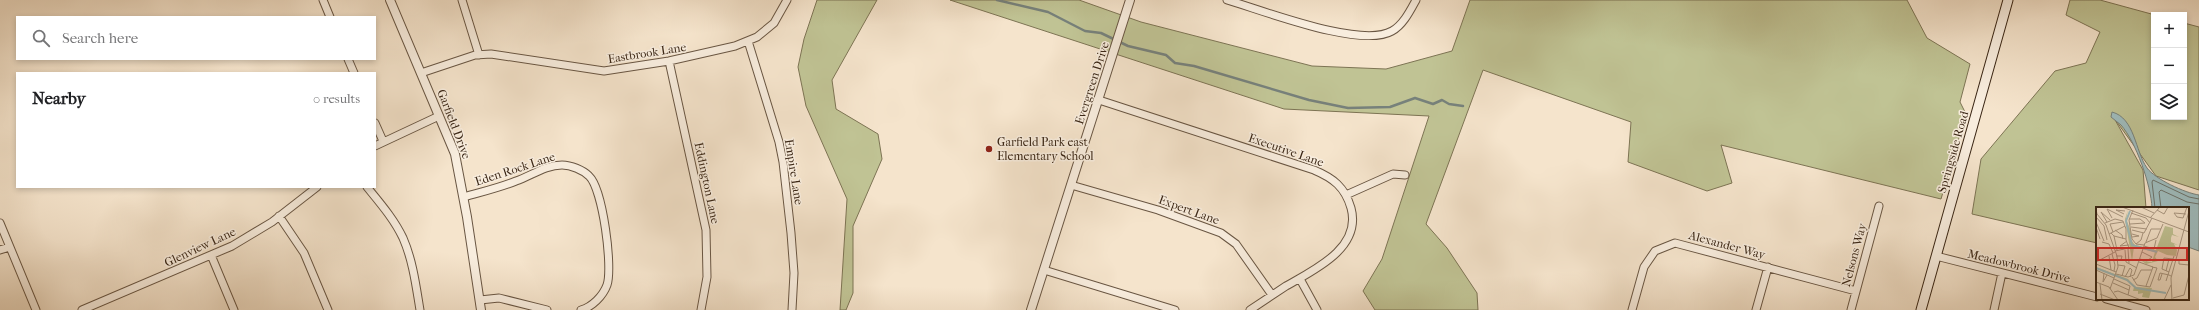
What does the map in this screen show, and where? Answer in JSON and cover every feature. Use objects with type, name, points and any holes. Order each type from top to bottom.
[{"type":"main road","name":"Springside Road","points":[[1922,310],[2008,0]]},
{"type":"street","points":[[323,0],[330,16]]},
{"type":"street","name":"Garfield Drive","points":[[390,0],[455,154],[464,197],[481,310]]},
{"type":"street","points":[[462,0],[473,31],[479,55]]},
{"type":"street","name":"Eastbrook Lane","points":[[421,73],[445,64],[479,55],[491,54],[604,71],[669,61],[748,41],[766,31],[774,23],[787,0]]},
{"type":"street","name":"Evergreen Drive","points":[[1031,310],[1130,0]]},
{"type":"street","points":[[1227,0],[1313,27],[1361,36],[1381,36],[1392,32],[1404,20],[1416,0]]},
{"type":"street","name":"Empire Lane","points":[[748,41],[779,142],[783,162],[792,233],[794,273],[792,310]]},
{"type":"street","points":[[348,60],[354,72]]},
{"type":"street","name":"Eddington Lane","points":[[669,61],[706,230],[707,277],[701,310]]},
{"type":"street","name":"Executive Lane","points":[[1099,100],[1314,170],[1332,179],[1342,187],[1352,212],[1350,230],[1342,248],[1328,261],[1250,310]]},
{"type":"street","points":[[376,145],[439,116]]},
{"type":"street","points":[[376,125],[383,141]]},
{"type":"street","name":"Eden Rock Lane","points":[[464,197],[497,188],[546,168],[562,165],[576,168],[590,176],[598,191],[609,269],[606,285],[599,297],[581,310]]},
{"type":"street","points":[[1346,195],[1393,174],[1405,175]]},
{"type":"street","name":"Expert Lane","points":[[1071,185],[1158,210],[1221,234],[1236,244],[1272,295]]},
{"type":"street","name":"Glenview Lane","points":[[82,310],[232,246],[279,216],[316,188]]},
{"type":"street","points":[[368,188],[393,221],[402,237],[414,273],[420,310]]},
{"type":"street","name":"Nelsons Way","points":[[1851,310],[1879,206]]},
{"type":"street","points":[[279,216],[304,253],[328,310]]},
{"type":"street","points":[[0,223],[36,310]]},
{"type":"street","name":"Alexander Way","points":[[1632,310],[1644,267],[1655,251],[1675,243],[1856,291]]},
{"type":"street","points":[[0,250],[10,247]]},
{"type":"street","points":[[211,256],[234,310]]},
{"type":"street","name":"Meadowbrook Drive","points":[[1936,256],[2096,297]]},
{"type":"street","points":[[1756,310],[1768,267]]},
{"type":"street","points":[[1044,270],[1174,310]]},
{"type":"street","points":[[1994,310],[2002,273]]},
{"type":"street","points":[[1300,279],[1316,310]]},
{"type":"street","points":[[480,300],[499,298],[547,310]]},
{"type":"street","points":[[2110,300],[2146,310]]},
{"type":"green space","points":[[817,0],[877,0],[832,80],[836,109],[878,134],[882,159],[853,226],[853,293],[846,310],[840,310],[847,199],[806,106],[798,67],[804,39]]},
{"type":"green space","points":[[950,0],[1079,0],[1141,22],[1312,66],[1386,69],[1452,51],[1470,0],[1907,0],[1927,38],[1970,64],[1960,102],[1966,114],[1941,199],[1721,145],[1732,183],[1707,191],[1628,162],[1631,122],[1483,70],[1426,224],[1447,248],[1477,293],[1478,310],[1375,310],[1363,291],[1382,259],[1429,116],[1284,109]]},
{"type":"green space","points":[[2070,0],[2100,0],[2151,14],[2151,120],[2187,120],[2187,24],[2199,27],[2199,190],[2156,176],[2114,118],[2143,170],[2146,207],[2096,207],[2096,243],[1972,214],[1981,159],[2055,71],[2086,63],[2100,32],[2066,15]]},
{"type":"water","points":[[2112,112],[2120,115],[2125,121],[2134,136],[2143,161],[2151,172],[2171,185],[2199,195],[2199,251],[2189,247],[2189,207],[2152,207],[2149,188],[2142,164],[2127,133],[2121,125],[2111,117]]},
{"type":"waterway","points":[[997,0],[1048,12],[1085,31],[1101,33],[1128,46],[1166,55],[1175,63],[1194,66],[1309,100],[1348,108],[1390,107],[1415,98],[1433,104],[1442,100],[1449,104],[1463,106]]},
{"type":"place","name":"Garfield Park east Elementary School","points":[[989,149]]}]
